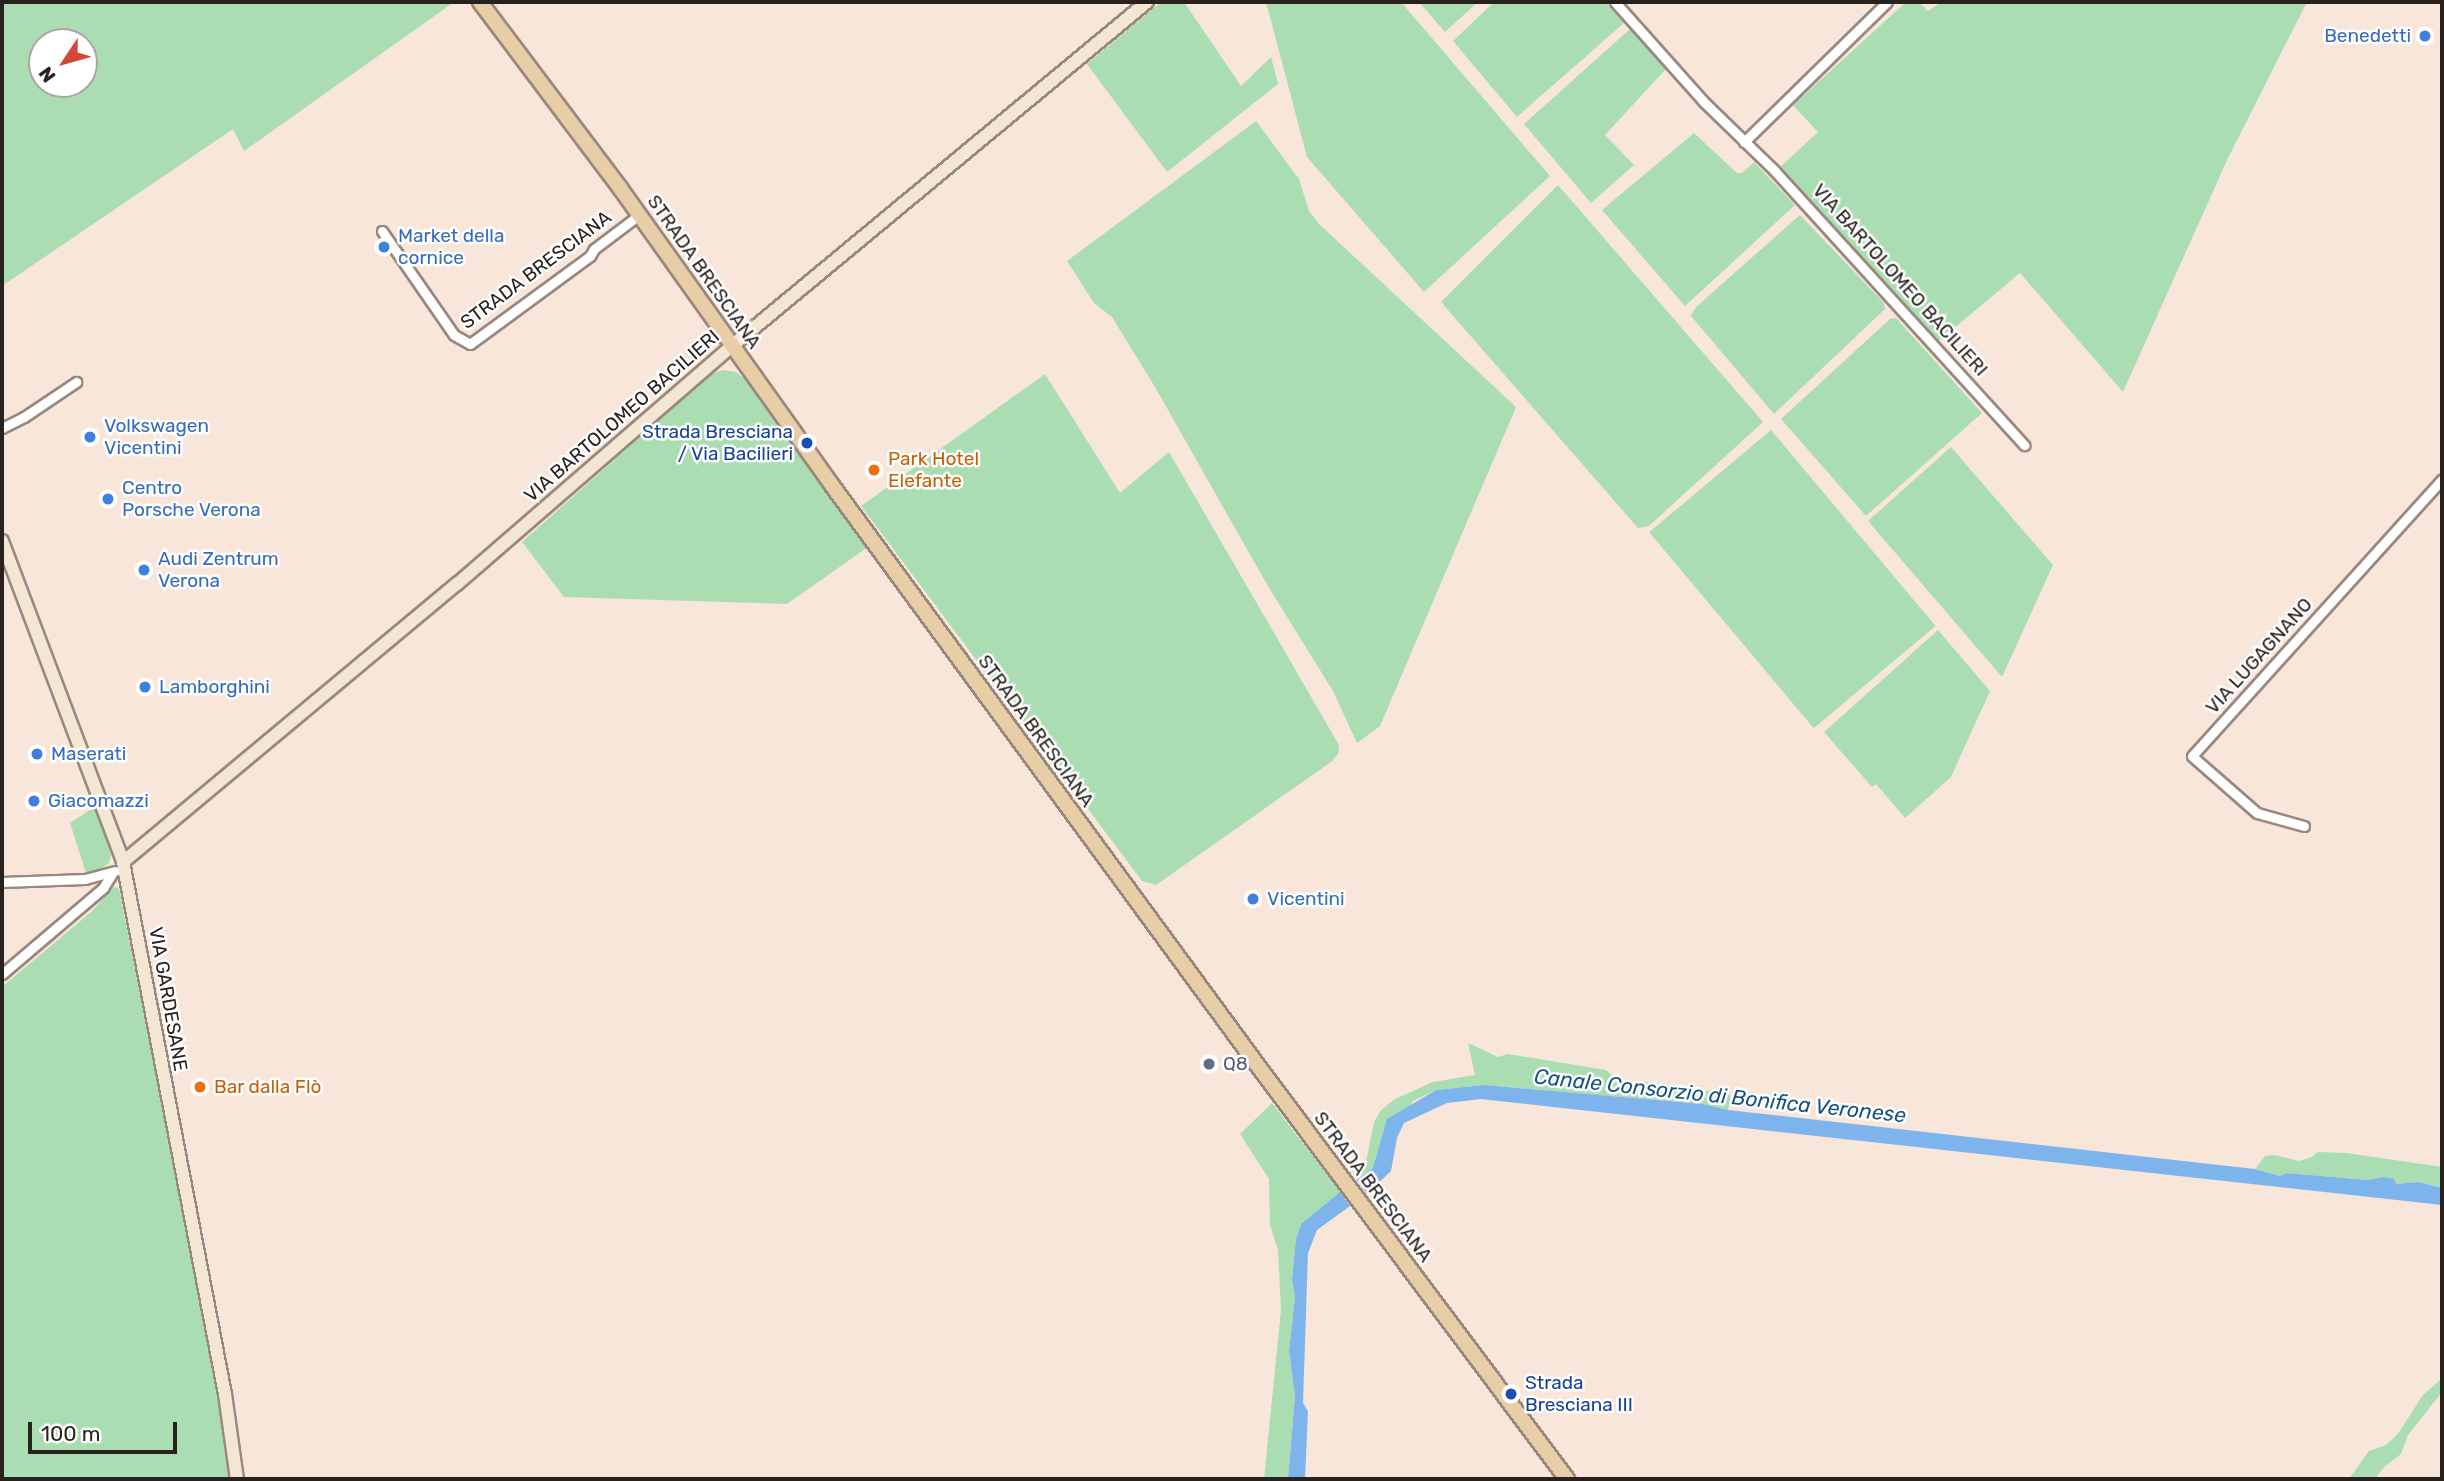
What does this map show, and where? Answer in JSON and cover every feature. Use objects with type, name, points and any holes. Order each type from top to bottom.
[{"type":"main road","name":"STRADA BRESCIANA","points":[[480,2],[639,215],[1357,1199],[1567,1479]]},
{"type":"street","name":"VIA BARTOLOMEO BACILIERI","points":[[124,862],[457,584],[732,346],[1147,2]]},
{"type":"street","name":"VIA BARTOLOMEO BACILIERI","points":[[1615,2],[1744,142],[1774,170],[2024,445]]},
{"type":"street","points":[[1744,142],[1887,2]]},
{"type":"street","name":"STRADA BRESCIANA","points":[[382,231],[454,335],[470,344],[590,256],[594,248],[639,215]]},
{"type":"street","points":[[2,428],[24,417],[76,382]]},
{"type":"street","name":"VIA LUGAGNANO","points":[[2304,825],[2257,813],[2192,756],[2442,479]]},
{"type":"street","name":"VIA GARDESANE","points":[[2,541],[124,862],[225,1394],[237,1479]]},
{"type":"street","points":[[2,974],[103,888],[113,872],[124,862]]},
{"type":"street","points":[[2,882],[85,879],[113,872]]},
{"type":"green space","points":[[2,2],[454,2],[244,151],[233,129],[2,286]]},
{"type":"green space","points":[[1161,2],[1184,2],[1241,86],[1271,57],[1278,84],[1167,172],[1087,64]]},
{"type":"green space","points":[[1266,2],[1401,2],[1550,176],[1424,292],[1307,157]]},
{"type":"green space","points":[[1419,2],[1478,2],[1445,32]]},
{"type":"green space","points":[[1494,2],[1605,2],[1624,23],[1517,117],[1453,41]]},
{"type":"green space","points":[[1906,2],[1919,2],[1928,11],[1942,2],[2307,2],[2228,158],[2123,392],[2020,273],[1935,344],[1777,170],[1818,132],[1793,105]]},
{"type":"green space","points":[[1630,29],[1666,69],[1605,135],[1634,165],[1591,203],[1524,124]]},
{"type":"green space","points":[[1256,121],[1299,179],[1309,211],[1319,224],[1516,407],[1380,726],[1357,743],[1333,691],[1269,588],[1155,387],[1112,317],[1094,303],[1067,261]]},
{"type":"green space","points":[[1694,133],[1737,173],[1742,173],[1754,162],[1795,205],[1685,306],[1602,210]]},
{"type":"green space","points":[[1558,185],[1763,422],[1649,526],[1638,528],[1441,302]]},
{"type":"green space","points":[[1800,215],[1884,303],[1885,309],[1774,414],[1691,316],[1696,307]]},
{"type":"green space","points":[[1896,318],[1982,413],[1866,516],[1781,419],[1890,319]]},
{"type":"green space","points":[[723,370],[736,372],[747,381],[868,547],[787,604],[564,597],[522,542],[711,374]]},
{"type":"green space","points":[[1045,374],[1120,493],[1169,452],[1339,745],[1338,754],[1331,762],[1156,885],[1142,881],[861,506]]},
{"type":"green space","points":[[1771,430],[1936,626],[1814,728],[1649,532]]},
{"type":"green space","points":[[1951,447],[2053,565],[2002,677],[1868,521]]},
{"type":"green space","points":[[1938,630],[1990,691],[1951,777],[1905,818],[1876,784],[1872,787],[1824,732]]},
{"type":"green space","points":[[96,806],[111,855],[109,863],[101,869],[86,873],[70,823]]},
{"type":"green space","points":[[114,887],[119,888],[216,1379],[231,1479],[2,1479],[2,987],[91,912]]},
{"type":"green space","points":[[1468,1043],[1498,1057],[1508,1054],[1606,1070],[1623,1085],[1645,1082],[1707,1091],[1722,1089],[1731,1096],[1728,1110],[1703,1104],[1484,1085],[1436,1090],[1413,1101],[1373,1168],[1357,1180],[1353,1174],[1366,1162],[1374,1122],[1381,1110],[1395,1099],[1433,1082],[1475,1075]]},
{"type":"green space","points":[[1272,1103],[1340,1192],[1301,1224],[1296,1239],[1292,1279],[1295,1297],[1289,1351],[1295,1396],[1288,1479],[1264,1479],[1281,1310],[1278,1250],[1270,1225],[1269,1179],[1240,1134]]},
{"type":"green space","points":[[2318,1152],[2347,1153],[2442,1167],[2442,1188],[2419,1182],[2396,1184],[2383,1177],[2368,1180],[2286,1173],[2280,1176],[2255,1169],[2265,1156],[2275,1155],[2299,1161]]},
{"type":"green space","points":[[2442,1378],[2442,1392],[2408,1435],[2401,1454],[2384,1467],[2375,1479],[2349,1479],[2369,1451],[2386,1445],[2398,1434],[2422,1396]]},
{"type":"water","points":[[1484,1085],[1703,1104],[1728,1110],[2255,1169],[2280,1176],[2286,1173],[2368,1180],[2383,1177],[2394,1179],[2396,1184],[2419,1182],[2442,1188],[2442,1205],[1481,1099],[1447,1103],[1404,1123],[1397,1138],[1391,1171],[1367,1194],[1357,1180],[1373,1168],[1387,1119],[1436,1090]]},
{"type":"water","points":[[1340,1192],[1350,1206],[1317,1230],[1308,1253],[1303,1403],[1308,1411],[1305,1479],[1288,1479],[1295,1396],[1289,1351],[1295,1297],[1292,1279],[1296,1239],[1301,1224]]},
{"type":"place","name":"Benedetti","points":[[2425,36]]},
{"type":"place","name":"Market della cornice","points":[[384,247]]},
{"type":"place","name":"Volkswagen Vicentini","points":[[90,437]]},
{"type":"place","name":"Strada Bresciana / Via Bacilieri","points":[[807,443]]},
{"type":"place","name":"Park Hotel Elefante","points":[[874,470]]},
{"type":"place","name":"Centro Porsche Verona","points":[[108,499]]},
{"type":"place","name":"Audi Zentrum Verona","points":[[144,570]]},
{"type":"place","name":"Lamborghini","points":[[145,687]]},
{"type":"place","name":"Maserati","points":[[37,754]]},
{"type":"place","name":"Giacomazzi","points":[[34,801]]},
{"type":"place","name":"Vicentini","points":[[1253,899]]},
{"type":"place","name":"Q8","points":[[1209,1064]]},
{"type":"place","name":"Bar dalla Flò","points":[[200,1087]]},
{"type":"place","name":"Strada Bresciana III","points":[[1511,1394]]},
{"type":"water label","name":"Canale Consorzio di Bonifica Veronese","points":[[1720,1096]]}]
